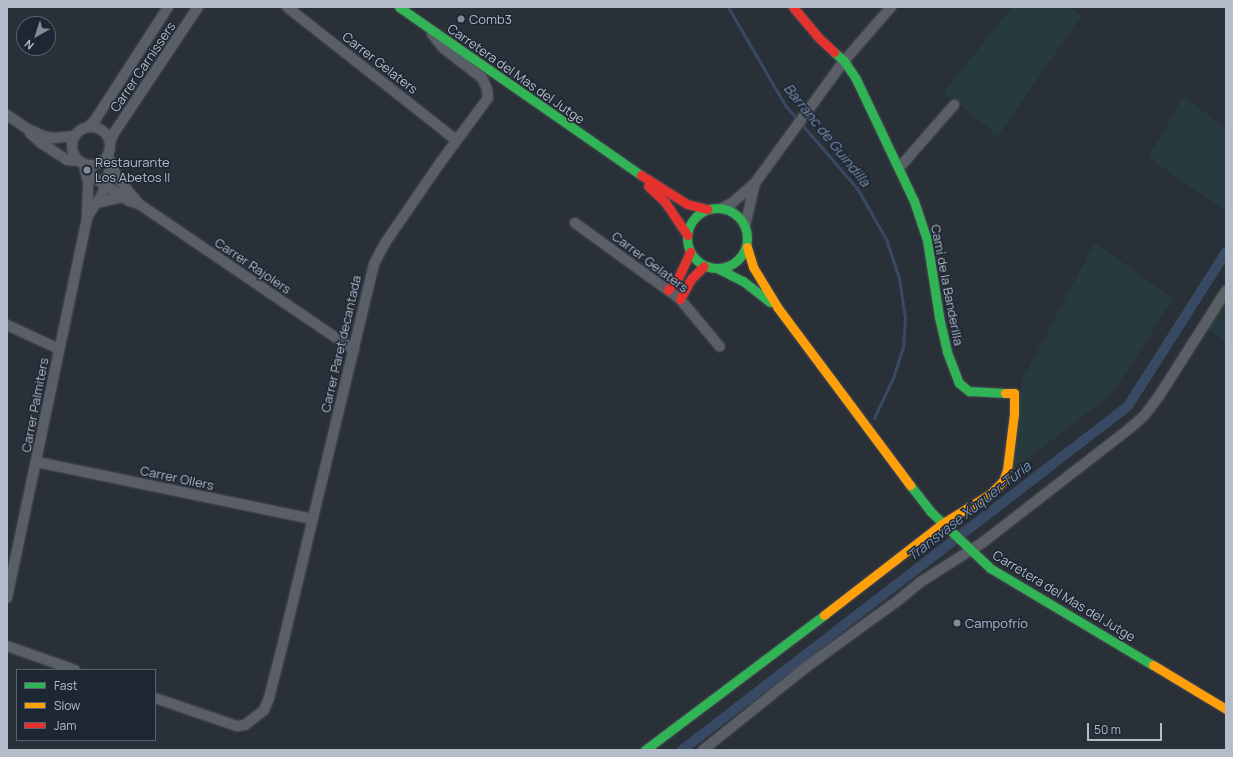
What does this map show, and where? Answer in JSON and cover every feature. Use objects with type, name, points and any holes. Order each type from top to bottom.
[{"type":"street","name":"Carrer Carnissers","points":[[75,136],[78,132],[88,127],[95,120],[168,7]]},
{"type":"street","name":"Carrer Carnissers","points":[[110,160],[110,142],[114,133],[198,7]]},
{"type":"street","name":"Carrer Gelaters","points":[[287,7],[456,140]]},
{"type":"street","name":"Carretera del Mas del Jutge","points":[[399,7],[619,161],[687,204],[707,209]]},
{"type":"street","name":"Camí de la Banderilla","points":[[793,7],[818,37],[844,61],[856,79],[914,201],[927,240],[946,352],[959,383],[969,391],[1014,393],[1014,414],[1007,470],[1003,481],[985,497],[945,526]]},
{"type":"street","points":[[722,208],[733,212],[745,226],[748,236],[744,254],[733,265],[719,269],[704,266],[696,260],[690,252],[687,236],[693,219],[707,209],[722,208],[732,203],[754,183],[844,61],[891,7]]},
{"type":"street","name":"Carrer Paret decantada","points":[[156,698],[237,726],[245,725],[254,720],[264,710],[270,698],[374,264],[385,243],[456,140],[488,98],[487,89],[482,78],[443,48],[423,24]]},
{"type":"street","points":[[899,168],[954,105]]},
{"type":"street","points":[[7,115],[26,128],[43,136],[53,138],[75,136],[72,147],[73,152],[84,163]]},
{"type":"street","points":[[88,127],[102,130],[110,142]]},
{"type":"street","points":[[26,128],[41,143],[66,160],[84,163],[99,163],[110,160]]},
{"type":"street","name":"Carrer Rajolers","points":[[110,160],[124,187],[138,204]]},
{"type":"street","name":"Carrer Palmiters","points":[[86,217],[97,203],[106,185],[110,160]]},
{"type":"street","name":"Carretera del Mas del Jutge","points":[[619,161],[665,202],[677,218],[687,236]]},
{"type":"street","name":"Carrer Rajolers","points":[[84,163],[92,176],[122,197],[138,204],[354,350]]},
{"type":"street","name":"Carrer Palmiters","points":[[7,598],[37,462],[86,217],[88,182],[84,163]]},
{"type":"street","points":[[745,226],[754,183]]},
{"type":"street","points":[[97,203],[122,197]]},
{"type":"street","name":"Carrer Gelaters","points":[[575,223],[680,299],[720,347]]},
{"type":"street","name":"Carretera del Mas del Jutge","points":[[746,247],[756,273],[778,308],[910,485],[930,511],[945,526],[990,568],[1226,709]]},
{"type":"street","points":[[668,290],[678,278],[690,252]]},
{"type":"street","points":[[680,299],[691,279],[704,266]]},
{"type":"street","name":"Carretera del Mas del Jutge","points":[[719,269],[743,281],[778,308]]},
{"type":"street","points":[[703,750],[805,668],[896,602],[967,547],[982,543],[1144,416],[1159,396],[1226,291]]},
{"type":"street","points":[[7,325],[59,349]]},
{"type":"street","name":"Carrer Ollers","points":[[37,462],[312,519]]},
{"type":"street","points":[[645,750],[869,581],[945,526]]},
{"type":"street","points":[[7,646],[72,669]]},
{"type":"green space","points":[[1012,7],[1070,7],[1081,16],[998,136],[944,92]]},
{"type":"green space","points":[[1184,96],[1226,129],[1225,211],[1148,157]]},
{"type":"green space","points":[[1095,243],[1173,298],[1130,367],[1109,396],[1010,473],[1022,380]]},
{"type":"green space","points":[[1226,297],[1226,343],[1206,327]]},
{"type":"waterway","name":"Barranc de Guindilla","points":[[728,7],[785,105],[857,188],[886,239],[899,278],[905,318],[903,347],[892,380],[874,418]]},
{"type":"waterway","name":"Transvase Xùquer-Tùria","points":[[682,750],[1128,406],[1226,252]]},
{"type":"traffic: fast","points":[[399,7],[641,175]]},
{"type":"traffic: fast","points":[[834,52],[844,61],[856,79],[914,201],[927,240],[939,317],[947,352],[959,383],[969,391],[1005,393]]},
{"type":"traffic: fast","points":[[711,208],[723,208],[739,216],[745,226],[747,238],[745,250],[739,260],[723,268],[711,268],[695,260],[687,244],[687,232],[695,216],[711,208]]},
{"type":"traffic: fast","points":[[719,269],[743,281],[770,302]]},
{"type":"traffic: fast","points":[[910,485],[930,511],[990,568],[1153,665]]},
{"type":"traffic: fast","points":[[645,750],[824,615]]},
{"type":"traffic: slow","points":[[747,247],[753,267],[778,308],[910,485]]},
{"type":"traffic: slow","points":[[824,615],[943,523],[990,494],[1003,481],[1007,470],[1014,414],[1014,393],[1005,393]]},
{"type":"traffic: slow","points":[[1153,665],[1226,709]]},
{"type":"traffic: jam","points":[[793,7],[818,37],[834,52]]},
{"type":"traffic: jam","points":[[641,175],[687,204],[707,209]]},
{"type":"traffic: jam","points":[[648,186],[665,202],[687,235]]},
{"type":"traffic: jam","points":[[668,290],[678,278],[690,252]]},
{"type":"traffic: jam","points":[[680,299],[691,279],[704,266]]},
{"type":"place","name":"Comb3","points":[[461,19]]},
{"type":"place","name":"Restaurante Los Abetos II","points":[[87,170]]},
{"type":"place","name":"Campofrío","points":[[957,623]]}]
